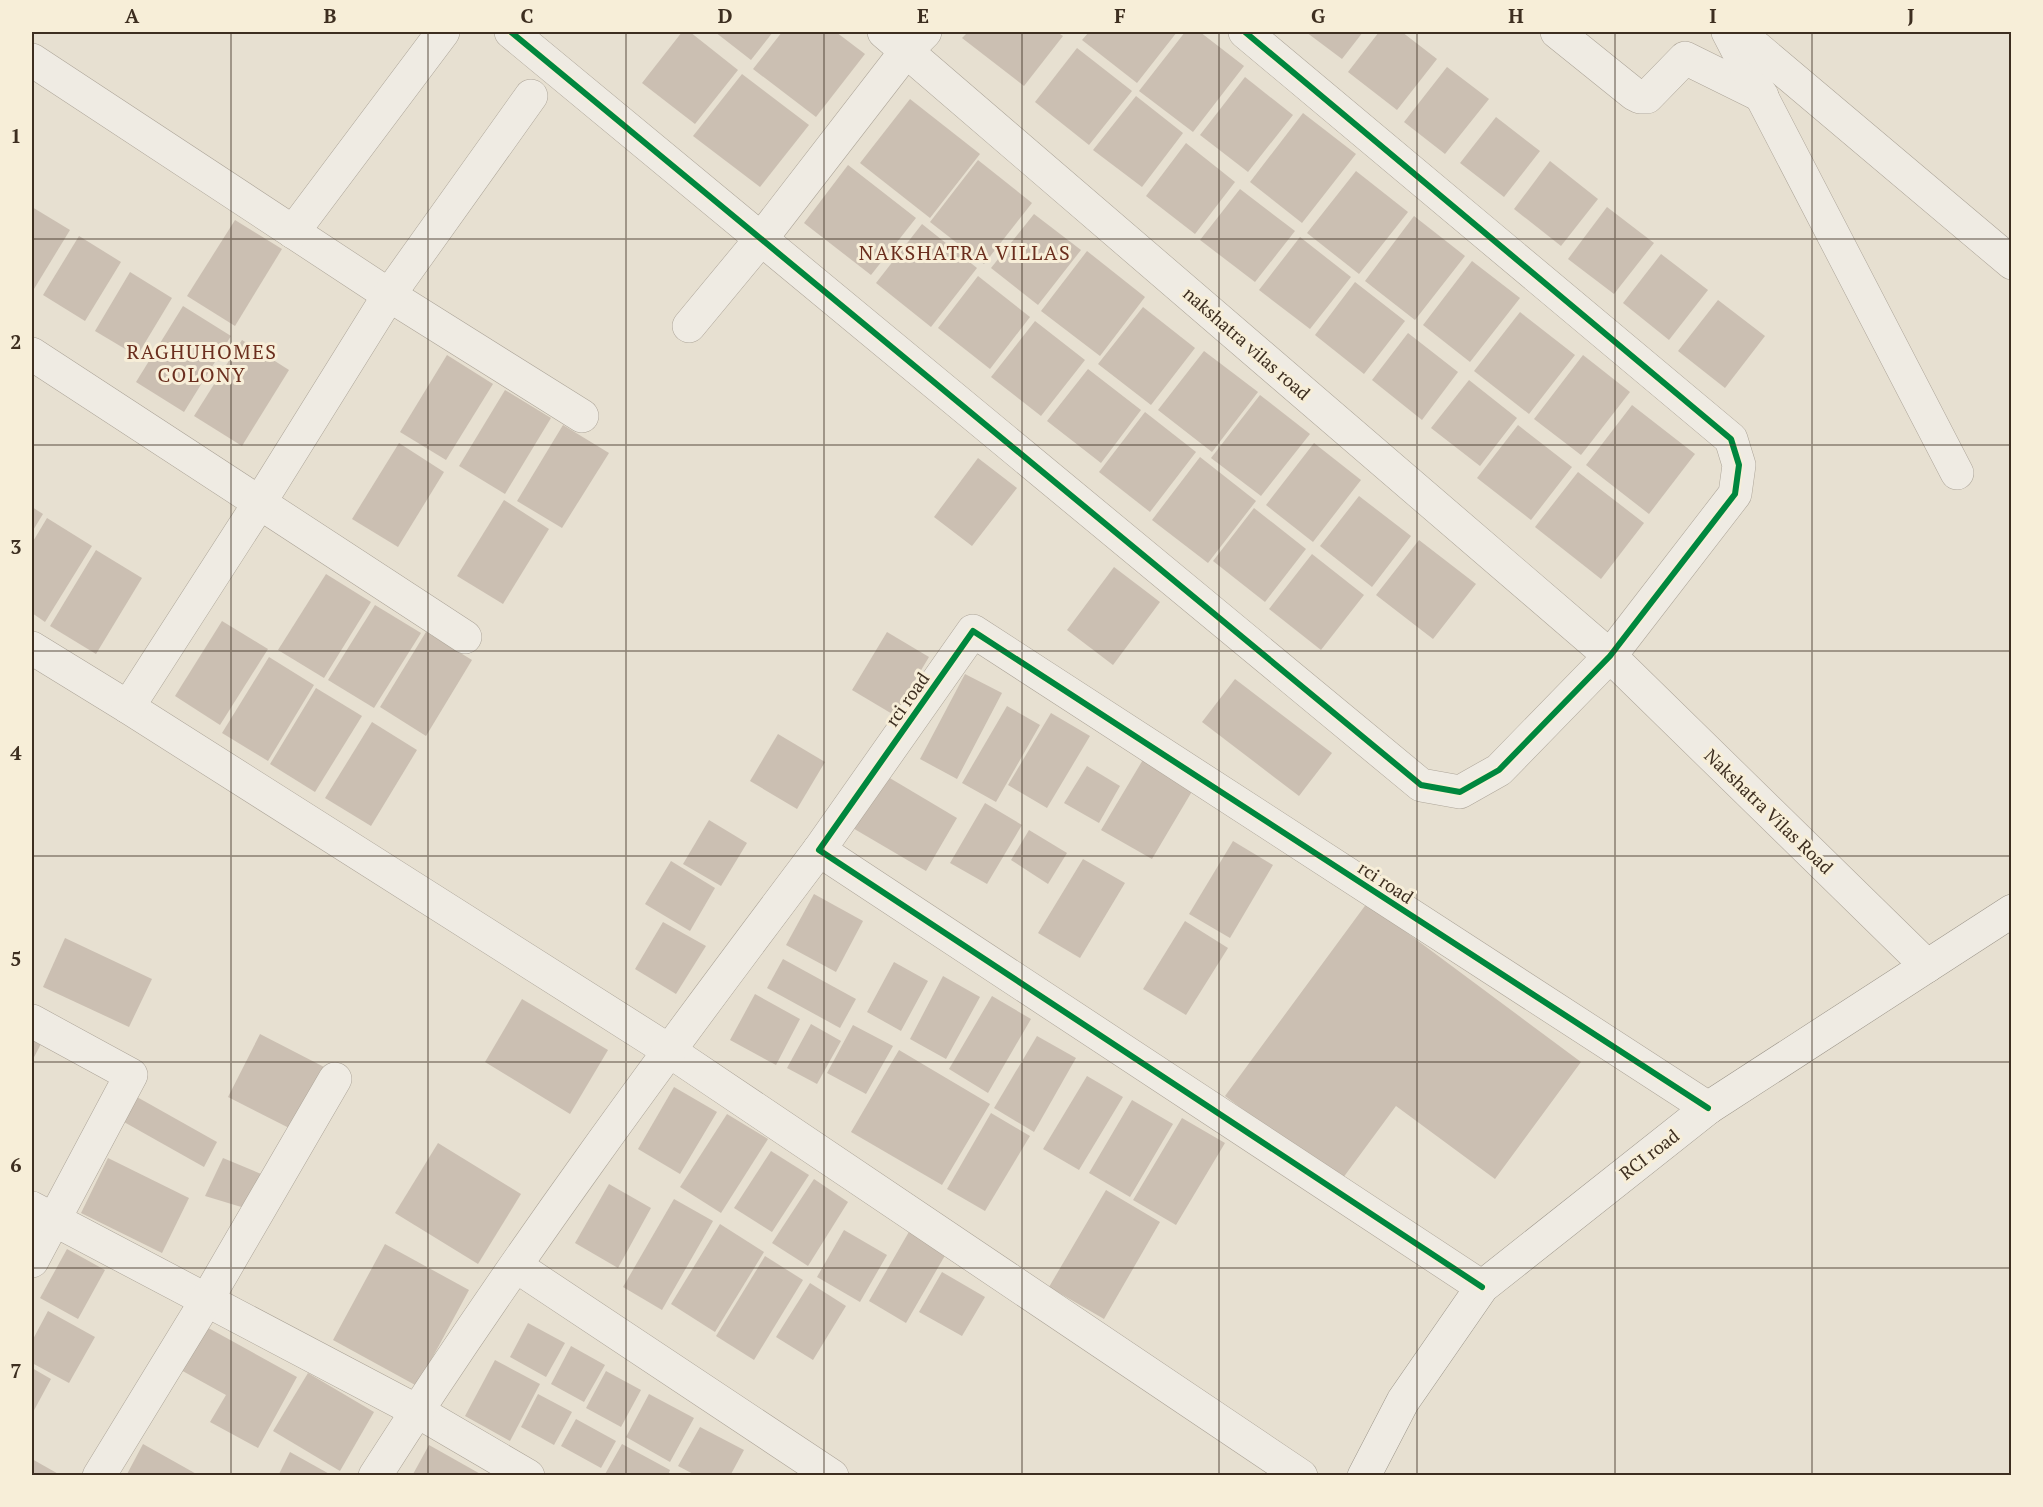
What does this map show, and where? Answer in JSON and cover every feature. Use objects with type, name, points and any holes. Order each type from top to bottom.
[{"type":"street","points":[[293,232],[443,32]]},
{"type":"street","points":[[511,32],[1420,785],[1460,792],[1499,770],[1610,656],[1735,495],[1739,465],[1731,439],[1245,32]]},
{"type":"street","points":[[1557,32],[1640,97],[1647,97],[1685,58],[1762,96]]},
{"type":"street","points":[[1728,32],[1957,473]]},
{"type":"street","points":[[1738,32],[2012,263]]},
{"type":"street","points":[[689,326],[761,239],[905,38]]},
{"type":"street","name":"nakshatra vilas road","points":[[905,38],[1610,656]]},
{"type":"street","points":[[32,60],[389,295],[582,416]]},
{"type":"street","points":[[128,707],[260,502],[389,295],[531,96]]},
{"type":"street","points":[[32,354],[465,637]]},
{"type":"street","name":"rci road","points":[[819,850],[973,631],[1708,1108]]},
{"type":"street","points":[[32,648],[669,1050],[1301,1476]]},
{"type":"street","name":"Nakshatra Vilas Road","points":[[1610,656],[1927,966]]},
{"type":"street","points":[[375,1476],[516,1266],[669,1050],[819,850],[1482,1287]]},
{"type":"street","name":"RCI road","points":[[1364,1476],[1403,1401],[1482,1287],[1708,1108],[2012,911]]},
{"type":"street","points":[[32,1021],[131,1075],[42,1214],[32,1261]]},
{"type":"street","points":[[99,1476],[206,1301],[334,1079]]},
{"type":"street","points":[[42,1214],[417,1411],[528,1476]]},
{"type":"street","points":[[516,1266],[832,1476]]},
{"type":"building","points":[[682,32],[690,32],[738,70],[695,124],[642,83]]},
{"type":"building","points":[[715,32],[773,32],[751,60]]},
{"type":"building","points":[[782,32],[836,32],[865,54],[816,117],[753,69]]},
{"type":"building","points":[[968,32],[1057,32],[1063,36],[1024,86],[962,38]]},
{"type":"building","points":[[1089,32],[1177,32],[1137,83],[1082,40]]},
{"type":"building","points":[[1185,32],[1200,32],[1244,66],[1193,132],[1139,91]]},
{"type":"building","points":[[1306,32],[1363,32],[1342,59]]},
{"type":"building","points":[[1379,32],[1402,32],[1437,59],[1397,110],[1348,72]]},
{"type":"building","points":[[1077,48],[1132,91],[1089,145],[1035,102]]},
{"type":"building","points":[[1447,67],[1489,99],[1445,154],[1404,122]]},
{"type":"building","points":[[742,74],[809,125],[760,187],[693,136]]},
{"type":"building","points":[[1245,77],[1293,115],[1248,172],[1200,135]]},
{"type":"building","points":[[1136,96],[1183,133],[1142,187],[1093,150]]},
{"type":"building","points":[[910,99],[980,154],[930,218],[860,163]]},
{"type":"building","points":[[1303,113],[1356,154],[1302,223],[1250,182]]},
{"type":"building","points":[[1496,117],[1540,151],[1504,197],[1460,163]]},
{"type":"building","points":[[1186,143],[1235,182],[1195,234],[1146,196]]},
{"type":"building","points":[[978,160],[1032,203],[984,264],[930,222]]},
{"type":"building","points":[[1550,161],[1598,199],[1561,246],[1514,209]]},
{"type":"building","points":[[848,165],[916,218],[871,275],[804,223]]},
{"type":"building","points":[[1356,171],[1408,212],[1359,274],[1307,233]]},
{"type":"building","points":[[1240,189],[1295,231],[1255,282],[1200,240]]},
{"type":"building","points":[[32,207],[70,230],[34,289],[32,288]]},
{"type":"building","points":[[1607,207],[1654,243],[1614,294],[1568,259]]},
{"type":"building","points":[[1034,214],[1081,250],[1038,305],[991,268]]},
{"type":"building","points":[[1414,216],[1465,256],[1415,320],[1365,281]]},
{"type":"building","points":[[235,220],[282,249],[235,326],[187,296]]},
{"type":"building","points":[[922,224],[977,268],[931,327],[876,283]]},
{"type":"building","points":[[79,236],[121,262],[85,321],[43,295]]},
{"type":"building","points":[[1300,237],[1351,277],[1310,329],[1259,290]]},
{"type":"building","points":[[1087,251],[1145,297],[1100,356],[1041,311]]},
{"type":"building","points":[[1661,254],[1708,290],[1669,340],[1623,303]]},
{"type":"building","points":[[1472,261],[1520,298],[1470,362],[1423,325]]},
{"type":"building","points":[[130,272],[172,298],[137,356],[95,331]]},
{"type":"building","points":[[978,276],[1030,317],[990,369],[938,328]]},
{"type":"building","points":[[1355,282],[1405,321],[1364,374],[1315,335]]},
{"type":"building","points":[[1718,300],[1765,336],[1725,388],[1678,351]]},
{"type":"building","points":[[183,306],[231,336],[184,412],[136,382]]},
{"type":"building","points":[[1143,307],[1195,348],[1151,405],[1098,364]]},
{"type":"building","points":[[1520,312],[1575,355],[1529,414],[1474,371]]},
{"type":"building","points":[[1035,321],[1085,360],[1041,416],[991,377]]},
{"type":"building","points":[[1408,333],[1458,372],[1422,420],[1372,380]]},
{"type":"building","points":[[242,340],[289,370],[242,446],[194,416]]},
{"type":"building","points":[[1204,351],[1258,392],[1212,452],[1158,410]]},
{"type":"building","points":[[447,355],[493,384],[446,460],[400,432]]},
{"type":"building","points":[[1583,355],[1630,392],[1581,455],[1534,419]]},
{"type":"building","points":[[1088,369],[1141,410],[1101,463],[1047,421]]},
{"type":"building","points":[[1469,380],[1517,418],[1480,466],[1431,428]]},
{"type":"building","points":[[505,390],[551,418],[505,494],[459,466]]},
{"type":"building","points":[[1260,395],[1310,434],[1261,496],[1211,458]]},
{"type":"building","points":[[1632,405],[1695,454],[1649,514],[1586,465]]},
{"type":"building","points":[[1145,412],[1196,452],[1150,512],[1099,472]]},
{"type":"building","points":[[563,425],[609,453],[562,528],[517,501]]},
{"type":"building","points":[[1518,425],[1572,467],[1531,520],[1477,478]]},
{"type":"building","points":[[399,443],[444,472],[398,547],[352,519]]},
{"type":"building","points":[[1314,443],[1361,480],[1313,542],[1266,505]]},
{"type":"building","points":[[1200,457],[1256,501],[1208,563],[1152,520]]},
{"type":"building","points":[[978,458],[1017,488],[972,546],[934,517]]},
{"type":"building","points":[[1578,472],[1644,523],[1601,579],[1535,527]]},
{"type":"building","points":[[1359,496],[1411,536],[1372,587],[1320,546]]},
{"type":"building","points":[[504,500],[549,529],[503,604],[457,576]]},
{"type":"building","points":[[32,507],[43,514],[32,532]]},
{"type":"building","points":[[1254,508],[1306,549],[1265,602],[1213,561]]},
{"type":"building","points":[[47,518],[92,546],[45,622],[32,613],[32,543]]},
{"type":"building","points":[[1419,540],[1476,584],[1433,639],[1376,595]]},
{"type":"building","points":[[96,550],[142,578],[96,654],[50,626]]},
{"type":"building","points":[[1312,554],[1364,595],[1321,650],[1269,609]]},
{"type":"building","points":[[1114,567],[1160,602],[1113,665],[1067,630]]},
{"type":"building","points":[[326,574],[371,602],[324,678],[278,650]]},
{"type":"building","points":[[375,605],[421,633],[374,708],[328,680]]},
{"type":"building","points":[[222,621],[268,649],[220,725],[175,696]]},
{"type":"building","points":[[426,632],[472,660],[426,736],[380,707]]},
{"type":"building","points":[[887,632],[929,657],[894,715],[852,690]]},
{"type":"building","points":[[269,657],[314,685],[268,761],[222,733]]},
{"type":"building","points":[[965,674],[1002,693],[957,779],[920,759]]},
{"type":"building","points":[[1235,679],[1332,753],[1299,796],[1202,722]]},
{"type":"building","points":[[316,688],[362,716],[315,792],[270,764]]},
{"type":"building","points":[[1007,706],[1040,725],[996,802],[962,783]]},
{"type":"building","points":[[1051,713],[1090,736],[1047,808],[1008,785]]},
{"type":"building","points":[[372,722],[417,750],[371,826],[325,798]]},
{"type":"building","points":[[778,734],[825,762],[797,809],[750,781]]},
{"type":"building","points":[[1144,758],[1194,788],[1152,859],[1101,830]]},
{"type":"building","points":[[1087,766],[1120,786],[1099,823],[1064,803]]},
{"type":"building","points":[[883,774],[957,818],[926,871],[851,827]]},
{"type":"building","points":[[985,803],[1022,825],[987,884],[950,863]]},
{"type":"building","points":[[709,820],[747,843],[721,886],[683,864]]},
{"type":"building","points":[[1029,830],[1067,853],[1048,884],[1011,860]]},
{"type":"building","points":[[1233,841],[1273,865],[1230,938],[1189,914]]},
{"type":"building","points":[[1083,859],[1125,883],[1080,958],[1038,933]]},
{"type":"building","points":[[671,861],[715,888],[690,931],[645,904]]},
{"type":"building","points":[[814,894],[863,921],[836,972],[786,945]]},
{"type":"building","points":[[1367,903],[1581,1062],[1495,1179],[1396,1106],[1340,1182],[1225,1096]]},
{"type":"building","points":[[1185,921],[1228,948],[1186,1015],[1143,989]]},
{"type":"building","points":[[663,922],[706,946],[676,994],[635,969]]},
{"type":"building","points":[[65,938],[152,979],[129,1027],[43,987]]},
{"type":"building","points":[[783,959],[856,999],[840,1028],[767,988]]},
{"type":"building","points":[[894,962],[928,981],[901,1031],[867,1012]]},
{"type":"building","points":[[943,976],[980,997],[946,1059],[910,1039]]},
{"type":"building","points":[[755,994],[800,1019],[776,1065],[730,1040]]},
{"type":"building","points":[[992,996],[1031,1019],[988,1093],[949,1069]]},
{"type":"building","points":[[522,999],[608,1050],[570,1114],[485,1062]]},
{"type":"building","points":[[811,1024],[841,1041],[817,1084],[787,1068]]},
{"type":"building","points":[[853,1025],[893,1046],[866,1094],[827,1073]]},
{"type":"building","points":[[260,1034],[326,1068],[295,1131],[228,1097]]},
{"type":"building","points":[[1037,1036],[1076,1058],[1034,1132],[994,1108]]},
{"type":"building","points":[[32,1039],[41,1044],[32,1061]]},
{"type":"building","points":[[899,1050],[990,1104],[942,1185],[851,1132]]},
{"type":"building","points":[[1087,1076],[1123,1097],[1079,1170],[1043,1149]]},
{"type":"building","points":[[674,1087],[717,1112],[680,1174],[638,1149]]},
{"type":"building","points":[[137,1097],[217,1142],[204,1167],[124,1122]]},
{"type":"building","points":[[1132,1100],[1173,1124],[1130,1197],[1089,1173]]},
{"type":"building","points":[[991,1113],[1030,1136],[985,1211],[947,1189]]},
{"type":"building","points":[[727,1114],[768,1139],[721,1213],[680,1187]]},
{"type":"building","points":[[1182,1118],[1225,1143],[1176,1225],[1133,1200]]},
{"type":"building","points":[[438,1143],[521,1194],[478,1264],[395,1213]]},
{"type":"building","points":[[771,1151],[809,1175],[772,1232],[734,1208]]},
{"type":"building","points":[[108,1158],[189,1198],[162,1253],[81,1213]]},
{"type":"building","points":[[223,1158],[266,1176],[248,1209],[205,1196]]},
{"type":"building","points":[[814,1179],[848,1202],[808,1266],[772,1243]]},
{"type":"building","points":[[609,1184],[651,1208],[618,1268],[575,1243]]},
{"type":"building","points":[[1106,1190],[1160,1222],[1104,1319],[1049,1287]]},
{"type":"building","points":[[674,1199],[713,1221],[662,1310],[623,1287]]},
{"type":"building","points":[[720,1224],[764,1252],[715,1332],[671,1304]]},
{"type":"building","points":[[844,1230],[887,1255],[860,1302],[817,1277]]},
{"type":"building","points":[[910,1230],[947,1252],[906,1323],[869,1301]]},
{"type":"building","points":[[385,1244],[469,1290],[417,1386],[333,1340]]},
{"type":"building","points":[[67,1249],[105,1270],[78,1319],[40,1298]]},
{"type":"building","points":[[765,1256],[803,1280],[754,1360],[716,1336]]},
{"type":"building","points":[[942,1272],[985,1297],[962,1336],[919,1312]]},
{"type":"building","points":[[810,1283],[846,1306],[813,1360],[776,1337]]},
{"type":"building","points":[[48,1311],[95,1337],[69,1383],[32,1363],[32,1341]]},
{"type":"building","points":[[528,1323],[565,1343],[546,1377],[510,1357]]},
{"type":"building","points":[[203,1325],[297,1377],[258,1448],[210,1422],[226,1395],[179,1369]]},
{"type":"building","points":[[571,1346],[605,1365],[584,1402],[551,1384]]},
{"type":"building","points":[[495,1360],[540,1384],[510,1441],[465,1416]]},
{"type":"building","points":[[32,1368],[51,1379],[32,1414]]},
{"type":"building","points":[[606,1371],[641,1390],[621,1427],[586,1408]]},
{"type":"building","points":[[308,1373],[374,1412],[340,1471],[273,1431]]},
{"type":"building","points":[[538,1394],[572,1412],[554,1445],[521,1427]]},
{"type":"building","points":[[649,1394],[694,1418],[670,1462],[626,1437]]},
{"type":"building","points":[[576,1419],[616,1441],[601,1468],[561,1446]]},
{"type":"building","points":[[700,1427],[744,1450],[730,1476],[697,1476],[678,1466]]},
{"type":"building","points":[[143,1444],[200,1476],[126,1476]]},
{"type":"building","points":[[622,1444],[670,1470],[668,1476],[604,1476]]},
{"type":"building","points":[[429,1445],[484,1476],[412,1476]]},
{"type":"building","points":[[290,1452],[333,1476],[278,1476]]},
{"type":"building","points":[[32,1459],[62,1476],[32,1476]]},
{"type":"cycle path","points":[[511,32],[1421,785],[1460,792],[1499,770],[1610,656],[1735,494],[1739,465],[1731,439],[1245,32]]},
{"type":"cycle path","points":[[1482,1287],[819,850],[973,631],[1708,1108]]},
{"type":"district","name":"NAKSHATRA VILLAS","points":[[965,252]]},
{"type":"district","name":"RAGHUHOMES COLONY","points":[[202,362]]}]
